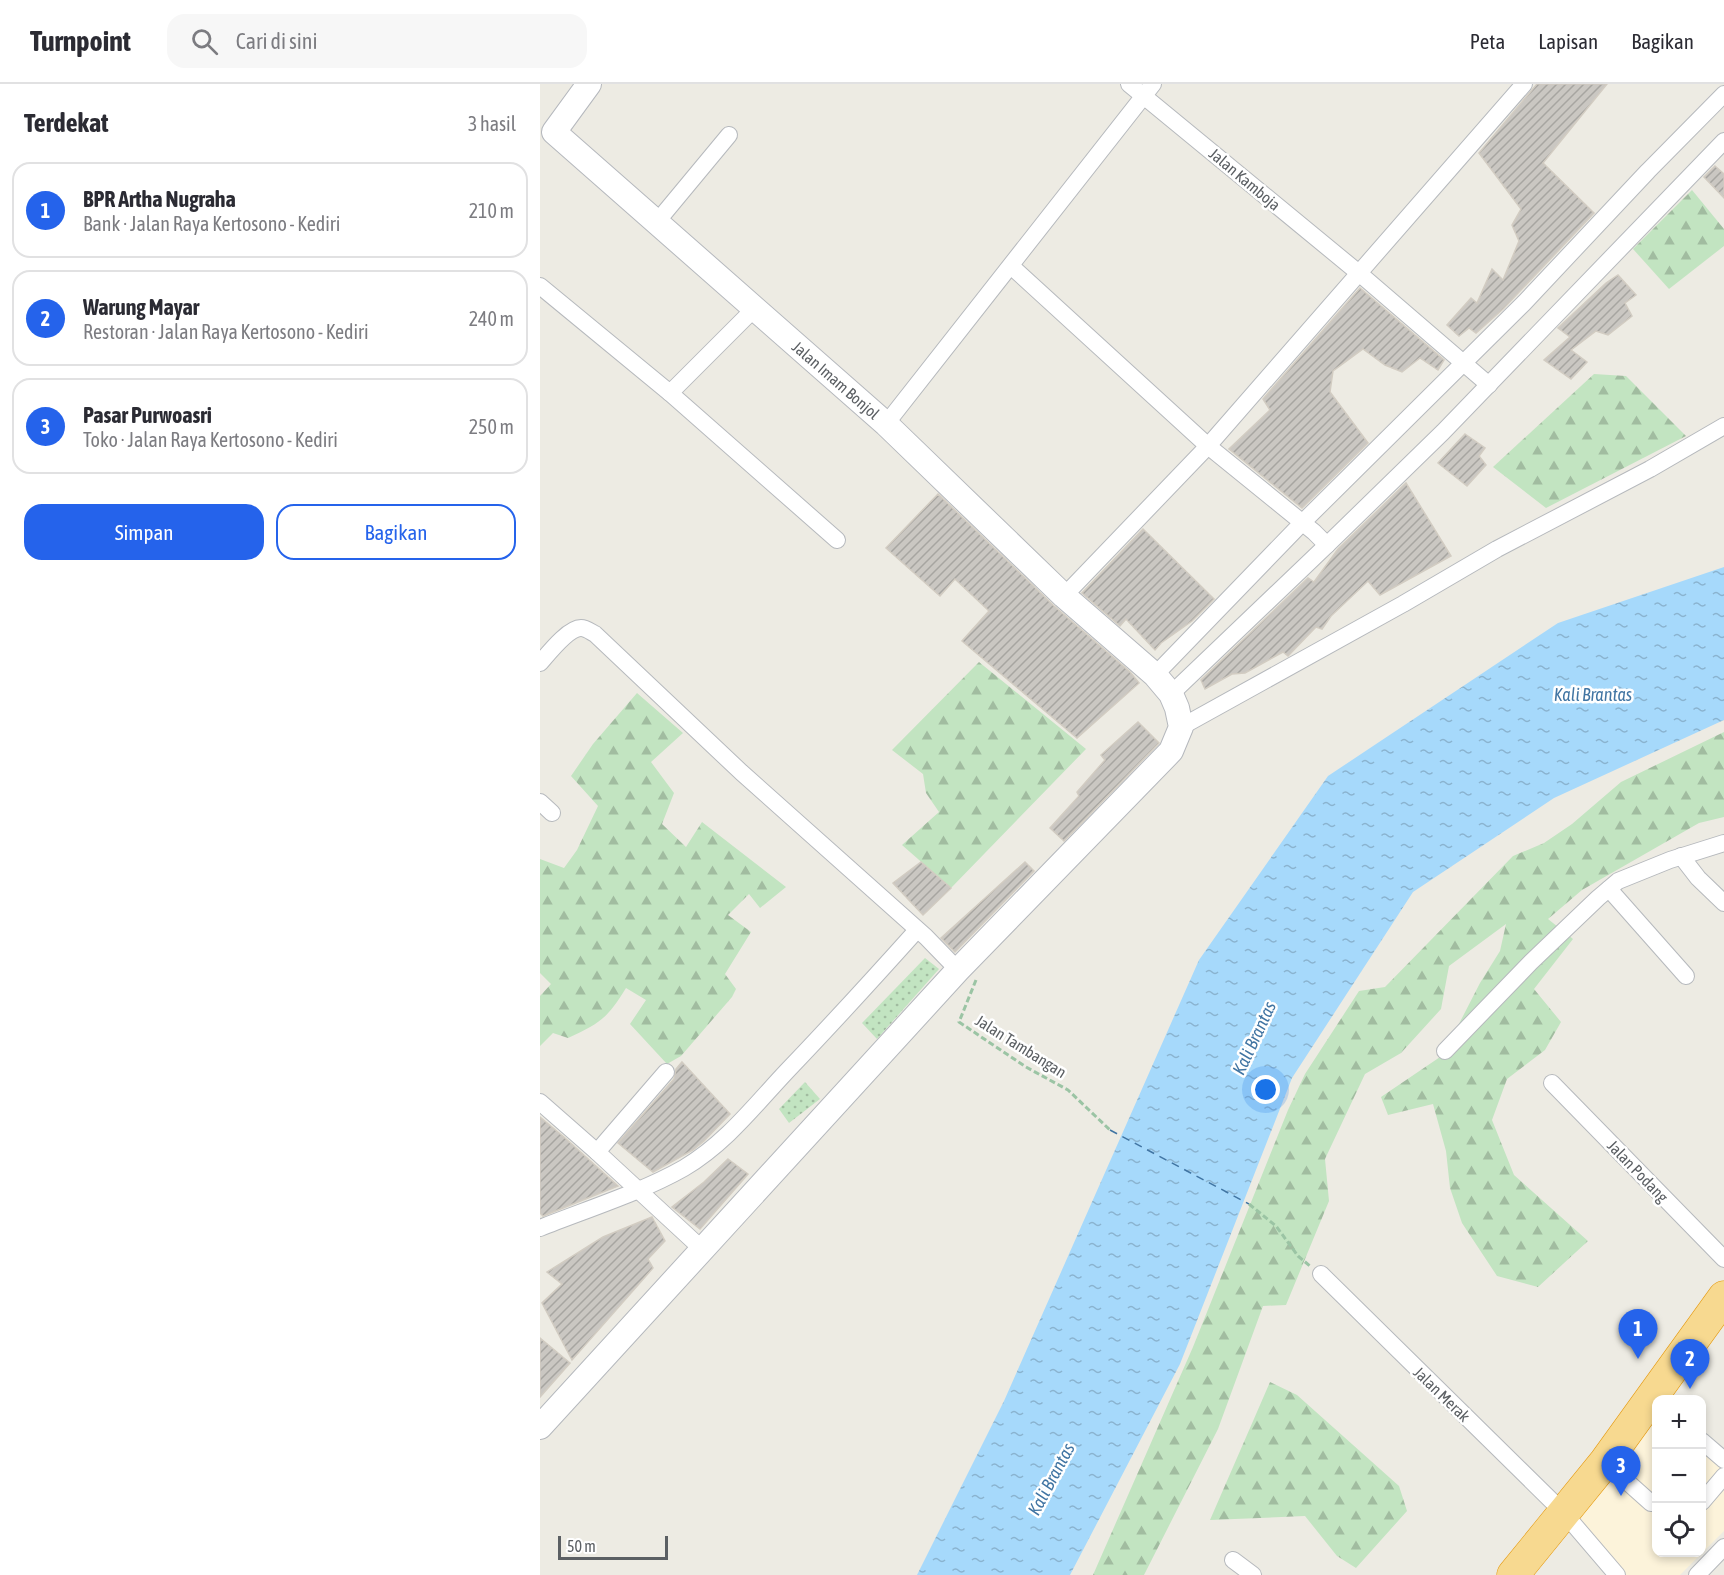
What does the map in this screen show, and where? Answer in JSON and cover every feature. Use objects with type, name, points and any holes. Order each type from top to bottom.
[{"type":"highway","points":[[1659,1395],[1724,1297]]},
{"type":"highway","points":[[1513,1575],[1652,1404]]},
{"type":"main road","name":"Jalan Imam Bonjol","points":[[589,84],[547,128],[886,424],[1064,596],[1163,685]]},
{"type":"main road","points":[[540,1427],[702,1249],[969,971],[1171,751],[1181,727],[1177,708],[1163,685]]},
{"type":"street","name":"Jalan Kamboja","points":[[1129,84],[1148,89],[1489,385]]},
{"type":"street","points":[[1064,596],[1208,446],[1524,84]]},
{"type":"street","points":[[886,424],[1148,89]]},
{"type":"street","points":[[1163,685],[1463,362],[1524,303],[1724,94]]},
{"type":"street","points":[[657,223],[729,135]]},
{"type":"street","points":[[1163,685],[1328,545],[1489,385],[1724,141]]},
{"type":"street","points":[[1011,266],[1208,446],[1328,545]]},
{"type":"street","points":[[540,286],[670,393],[837,540]]},
{"type":"street","points":[[670,393],[754,309]]},
{"type":"street","points":[[1181,727],[1497,549],[1650,469],[1724,426]]},
{"type":"street","points":[[540,663],[564,637],[578,628],[595,634],[741,772],[927,939],[969,971]]},
{"type":"street","points":[[1445,1050],[1531,962],[1618,881],[1682,856],[1724,843]]},
{"type":"street","points":[[1682,856],[1698,878],[1724,903]]},
{"type":"street","points":[[1609,889],[1686,976]]},
{"type":"street","points":[[540,1228],[637,1189],[684,1167],[713,1148],[735,1129],[786,1072],[845,1012],[927,939]]},
{"type":"street","points":[[597,1152],[666,1072]]},
{"type":"street","name":"Jalan Podang","points":[[1552,1083],[1724,1259]]},
{"type":"street","points":[[540,1102],[702,1249]]},
{"type":"street","name":"Jalan Merak","points":[[1321,1274],[1564,1513],[1617,1575]]},
{"type":"street","points":[[1706,1445],[1724,1460]]},
{"type":"street","points":[[1605,1462],[1651,1503]]},
{"type":"street","points":[[1706,1496],[1724,1476]]},
{"type":"street","points":[[1697,1575],[1724,1547]]},
{"type":"street","points":[[1233,1560],[1253,1575]]},
{"type":"path","name":"Jalan Tambangan","points":[[969,971],[959,1022],[1026,1067],[1068,1089],[1110,1130]]},
{"type":"path","points":[[1249,1204],[1276,1226],[1298,1256],[1321,1274]]},
{"type":"shaded area","points":[[1652,1412],[1652,1557],[1698,1557],[1680,1575],[1620,1575],[1567,1520]]},
{"type":"shaded area","points":[[1706,1440],[1724,1455],[1724,1531],[1706,1549]]},
{"type":"green space","points":[[1692,190],[1724,229],[1724,246],[1669,289],[1633,249]]},
{"type":"green space","points":[[1594,374],[1626,376],[1686,436],[1546,508],[1493,467]]},
{"type":"green space","points":[[979,662],[1086,749],[951,888],[902,845],[939,812],[926,793],[923,774],[892,750]]},
{"type":"green space","points":[[637,693],[683,733],[651,762],[674,793],[662,824],[686,847],[702,822],[786,887],[760,908],[749,894],[728,915],[751,932],[725,974],[736,989],[732,997],[681,1056],[667,1064],[630,1024],[646,1000],[626,988],[608,1013],[595,1024],[568,1038],[553,1033],[540,1046],[540,996],[551,984],[540,973],[540,859],[564,868],[577,850],[598,806],[571,776],[593,744]]},
{"type":"green space","points":[[1724,732],[1724,817],[1699,823],[1582,890],[1548,919],[1573,939],[1534,989],[1561,1022],[1545,1050],[1507,1079],[1492,1120],[1514,1175],[1588,1241],[1538,1287],[1497,1276],[1462,1223],[1450,1188],[1446,1151],[1433,1104],[1388,1115],[1381,1097],[1443,1055],[1480,983],[1500,951],[1506,924],[1449,966],[1441,1009],[1401,1053],[1365,1074],[1325,1159],[1329,1201],[1286,1305],[1263,1306],[1218,1429],[1144,1575],[1093,1575],[1193,1347],[1288,1110],[1305,1074],[1359,991],[1385,987],[1513,856],[1544,843],[1572,824],[1621,782]]},
{"type":"green space","points":[[925,958],[939,969],[877,1039],[862,1023]]},
{"type":"green space","points":[[805,1082],[820,1099],[789,1123],[779,1109]]},
{"type":"green space","points":[[1270,1382],[1297,1395],[1399,1486],[1407,1511],[1356,1568],[1337,1556],[1305,1516],[1210,1520]]},
{"type":"water","name":"Kali Brantas","points":[[1724,567],[1724,720],[1554,798],[1413,892],[1292,1078],[1180,1364],[1070,1575],[917,1575],[1004,1401],[1199,960],[1328,776],[1558,623]]},
{"type":"building","points":[[1537,84],[1607,84],[1543,163],[1594,213],[1503,309],[1476,333],[1469,328],[1459,336],[1447,325],[1471,298],[1477,303],[1492,269],[1503,280],[1519,241],[1512,225],[1521,209],[1479,153]]},
{"type":"building","points":[[1715,166],[1724,174],[1724,198],[1704,177]]},
{"type":"building","points":[[1618,275],[1636,295],[1625,303],[1632,316],[1608,335],[1596,331],[1571,350],[1587,362],[1571,379],[1544,360],[1570,337],[1558,328],[1606,283]]},
{"type":"building","points":[[1360,288],[1444,360],[1438,370],[1420,358],[1402,372],[1385,365],[1363,349],[1333,371],[1330,392],[1368,443],[1302,508],[1229,449],[1270,410],[1263,399]]},
{"type":"building","points":[[1465,434],[1485,448],[1479,456],[1486,465],[1467,486],[1438,463]]},
{"type":"building","points":[[1406,483],[1451,556],[1380,595],[1368,581],[1331,616],[1322,629],[1316,627],[1288,656],[1283,652],[1245,673],[1232,674],[1205,689],[1201,680],[1308,578],[1314,582],[1338,549]]},
{"type":"building","points":[[938,494],[1054,606],[1130,672],[1139,683],[1077,738],[962,641],[989,611],[955,579],[940,596],[886,548]]},
{"type":"building","points":[[1143,529],[1214,599],[1192,621],[1161,643],[1155,650],[1126,619],[1120,626],[1082,593]]},
{"type":"building","points":[[1138,722],[1159,743],[1064,841],[1050,828],[1079,796],[1077,792],[1105,760],[1101,755]]},
{"type":"building","points":[[921,862],[951,888],[923,915],[893,883]]},
{"type":"building","points":[[1025,862],[1034,871],[955,952],[941,938]]},
{"type":"building","points":[[682,1062],[730,1114],[693,1150],[653,1172],[618,1143],[674,1079],[676,1069]]},
{"type":"building","points":[[540,1117],[618,1186],[543,1216],[540,1213]]},
{"type":"building","points":[[728,1159],[748,1174],[700,1229],[672,1207],[704,1182]]},
{"type":"building","points":[[652,1217],[665,1241],[648,1259],[653,1268],[572,1360],[542,1303],[562,1284],[547,1272],[603,1237]]},
{"type":"building","points":[[540,1338],[570,1363],[540,1397]]},
{"type":"ferry route","points":[[1110,1130],[1249,1204]]},
{"type":"place","name":"BPR Artha Nugraha","points":[[1638,1359]]},
{"type":"place","name":"Warung Mayar","points":[[1690,1389]]},
{"type":"place","name":"Pasar Purwoasri","points":[[1621,1496]]}]
